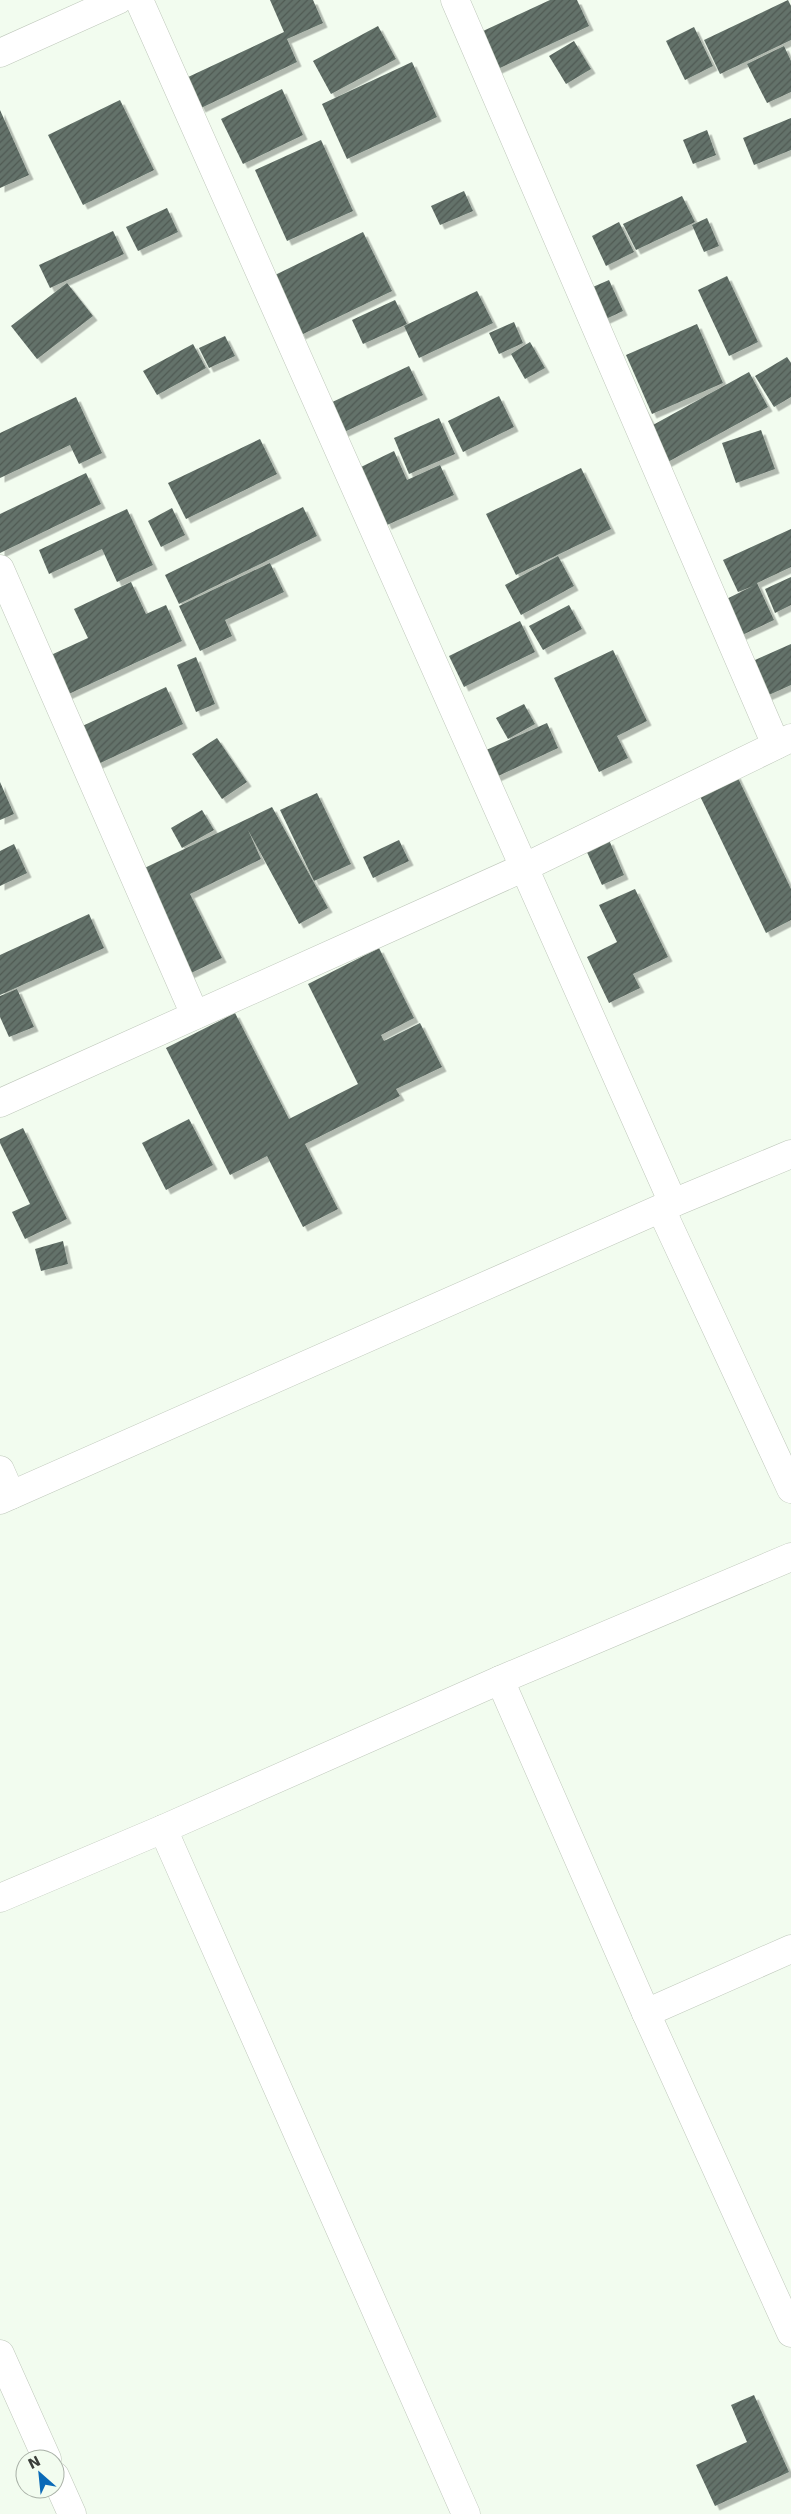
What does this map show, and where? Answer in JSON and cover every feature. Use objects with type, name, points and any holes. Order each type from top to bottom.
[{"type":"street","points":[[0,53],[118,0]]},
{"type":"street","points":[[139,0],[525,867],[667,1206],[791,1488]]},
{"type":"street","points":[[0,1103],[525,867],[784,741],[455,0]]},
{"type":"street","points":[[0,569],[195,1015]]},
{"type":"street","points":[[0,1470],[5,1497],[667,1206],[791,1154]]},
{"type":"street","points":[[0,1898],[163,1830],[500,1680],[791,1557]]},
{"type":"street","points":[[500,1680],[646,2013],[791,2333]]},
{"type":"street","points":[[163,1830],[466,2514]]},
{"type":"street","points":[[646,2013],[791,1949]]},
{"type":"street","points":[[0,2354],[43,2449]]},
{"type":"street","points":[[65,2498],[72,2514]]},
{"type":"building","points":[[270,0],[313,0],[323,23],[287,39],[297,62],[201,108],[186,78],[284,32]]},
{"type":"building","points":[[550,0],[577,0],[589,26],[485,75],[468,38]]},
{"type":"building","points":[[788,0],[791,6],[791,40],[720,74],[704,40]]},
{"type":"building","points":[[378,26],[396,59],[331,94],[313,61]]},
{"type":"building","points":[[694,27],[713,66],[685,80],[666,41]]},
{"type":"building","points":[[574,41],[591,69],[566,84],[549,56]]},
{"type":"building","points":[[784,46],[791,61],[791,92],[767,103],[747,64]]},
{"type":"building","points":[[412,62],[437,117],[347,159],[322,104]]},
{"type":"building","points":[[282,89],[303,135],[243,164],[221,119]]},
{"type":"building","points":[[120,100],[154,170],[83,205],[48,135]]},
{"type":"building","points":[[0,110],[29,175],[0,188]]},
{"type":"building","points":[[791,118],[791,150],[754,165],[743,138]]},
{"type":"building","points":[[707,130],[716,155],[693,164],[683,140]]},
{"type":"building","points":[[321,140],[353,211],[287,241],[255,170]]},
{"type":"building","points":[[464,191],[473,211],[440,225],[431,206]]},
{"type":"building","points":[[682,196],[695,222],[636,250],[623,224]]},
{"type":"building","points":[[167,208],[178,232],[138,251],[126,227]]},
{"type":"building","points":[[707,218],[719,246],[704,252],[692,225]]},
{"type":"building","points":[[619,222],[634,252],[606,266],[592,236]]},
{"type":"building","points":[[113,231],[124,254],[50,288],[39,265]]},
{"type":"building","points":[[363,232],[392,291],[301,335],[273,276]]},
{"type":"building","points":[[727,276],[758,342],[729,356],[698,290]]},
{"type":"building","points":[[609,280],[623,311],[593,325],[579,293]]},
{"type":"building","points":[[67,283],[93,316],[37,359],[11,326]]},
{"type":"building","points":[[477,291],[493,323],[419,358],[404,326]]},
{"type":"building","points":[[395,300],[407,324],[363,344],[352,320]]},
{"type":"building","points":[[514,322],[523,343],[499,354],[489,333]]},
{"type":"building","points":[[697,324],[723,383],[652,414],[626,355]]},
{"type":"building","points":[[225,336],[235,356],[209,368],[199,348]]},
{"type":"building","points":[[530,342],[545,368],[525,379],[511,354]]},
{"type":"building","points":[[193,344],[206,368],[157,395],[143,371]]},
{"type":"building","points":[[787,357],[791,363],[791,397],[774,407],[755,376]]},
{"type":"building","points":[[409,366],[423,395],[340,434],[326,405]]},
{"type":"building","points":[[749,372],[768,407],[655,469],[639,399],[653,425]]},
{"type":"building","points":[[499,396],[514,427],[463,452],[448,421]]},
{"type":"building","points":[[76,397],[102,453],[79,464],[70,445],[0,478],[0,433]]},
{"type":"building","points":[[439,418],[455,454],[409,474],[394,438]]},
{"type":"building","points":[[761,430],[775,469],[736,483],[722,443]]},
{"type":"building","points":[[260,439],[277,474],[186,519],[168,483]]},
{"type":"building","points":[[394,451],[407,480],[440,465],[454,495],[387,525],[361,467]]},
{"type":"building","points":[[581,468],[611,529],[516,575],[486,514]]},
{"type":"building","points":[[86,473],[101,504],[0,553],[0,514]]},
{"type":"building","points":[[303,507],[317,536],[179,604],[165,575]]},
{"type":"building","points":[[172,508],[185,535],[161,547],[148,521]]},
{"type":"building","points":[[127,509],[153,565],[117,582],[102,549],[49,574],[39,550]]},
{"type":"building","points":[[791,529],[791,567],[757,583],[774,620],[725,643],[708,608],[753,586],[738,592],[723,560]]},
{"type":"building","points":[[558,556],[574,586],[521,615],[505,585]]},
{"type":"building","points":[[270,563],[284,592],[225,620],[232,636],[200,651],[179,606]]},
{"type":"building","points":[[791,577],[791,605],[775,613],[765,589]]},
{"type":"building","points":[[131,582],[146,614],[166,605],[182,641],[58,699],[40,660],[88,638],[74,609]]},
{"type":"building","points":[[569,605],[582,629],[543,650],[529,626]]},
{"type":"building","points":[[520,621],[535,652],[464,687],[449,656]]},
{"type":"building","points":[[791,644],[791,685],[753,702],[737,668]]},
{"type":"building","points":[[613,650],[647,721],[617,736],[628,758],[599,772],[554,678]]},
{"type":"building","points":[[196,657],[215,704],[196,712],[177,665]]},
{"type":"building","points":[[166,687],[183,724],[94,766],[76,729]]},
{"type":"building","points":[[524,704],[535,724],[508,739],[496,718]]},
{"type":"building","points":[[547,723],[558,748],[496,777],[484,751]]},
{"type":"building","points":[[217,738],[247,782],[222,799],[192,754]]},
{"type":"building","points":[[736,774],[791,889],[791,920],[766,933],[698,792]]},
{"type":"building","points":[[0,782],[14,814],[0,820]]},
{"type":"building","points":[[317,793],[351,864],[314,881],[280,810]]},
{"type":"building","points":[[272,807],[328,908],[299,924],[248,830],[261,859],[190,894],[222,958],[183,977],[132,874]]},
{"type":"building","points":[[202,810],[214,830],[182,848],[171,828]]},
{"type":"building","points":[[399,840],[409,861],[373,878],[363,857]]},
{"type":"building","points":[[609,840],[624,875],[602,885],[586,850]]},
{"type":"building","points":[[14,844],[27,873],[0,886],[0,851]]},
{"type":"building","points":[[635,889],[668,957],[633,974],[640,988],[609,1003],[587,957],[617,942],[599,905]]},
{"type":"building","points":[[89,914],[104,948],[0,995],[0,955]]},
{"type":"building","points":[[379,948],[414,1018],[381,1035],[384,1041],[420,1023],[442,1067],[396,1089],[400,1096],[305,1144],[338,1209],[303,1227],[267,1156],[230,1175],[166,1048],[235,1013],[289,1119],[358,1084],[308,984]]},
{"type":"building","points":[[17,989],[34,1027],[9,1037],[0,1017],[0,996]]},
{"type":"building","points":[[189,1119],[213,1165],[166,1190],[142,1143]]},
{"type":"building","points":[[23,1128],[67,1219],[25,1239],[12,1212],[30,1204],[0,1143],[0,1139]]},
{"type":"building","points":[[63,1241],[68,1264],[41,1271],[35,1249]]},
{"type":"building","points":[[754,2395],[789,2472],[715,2506],[696,2465],[747,2442],[731,2405]]}]
